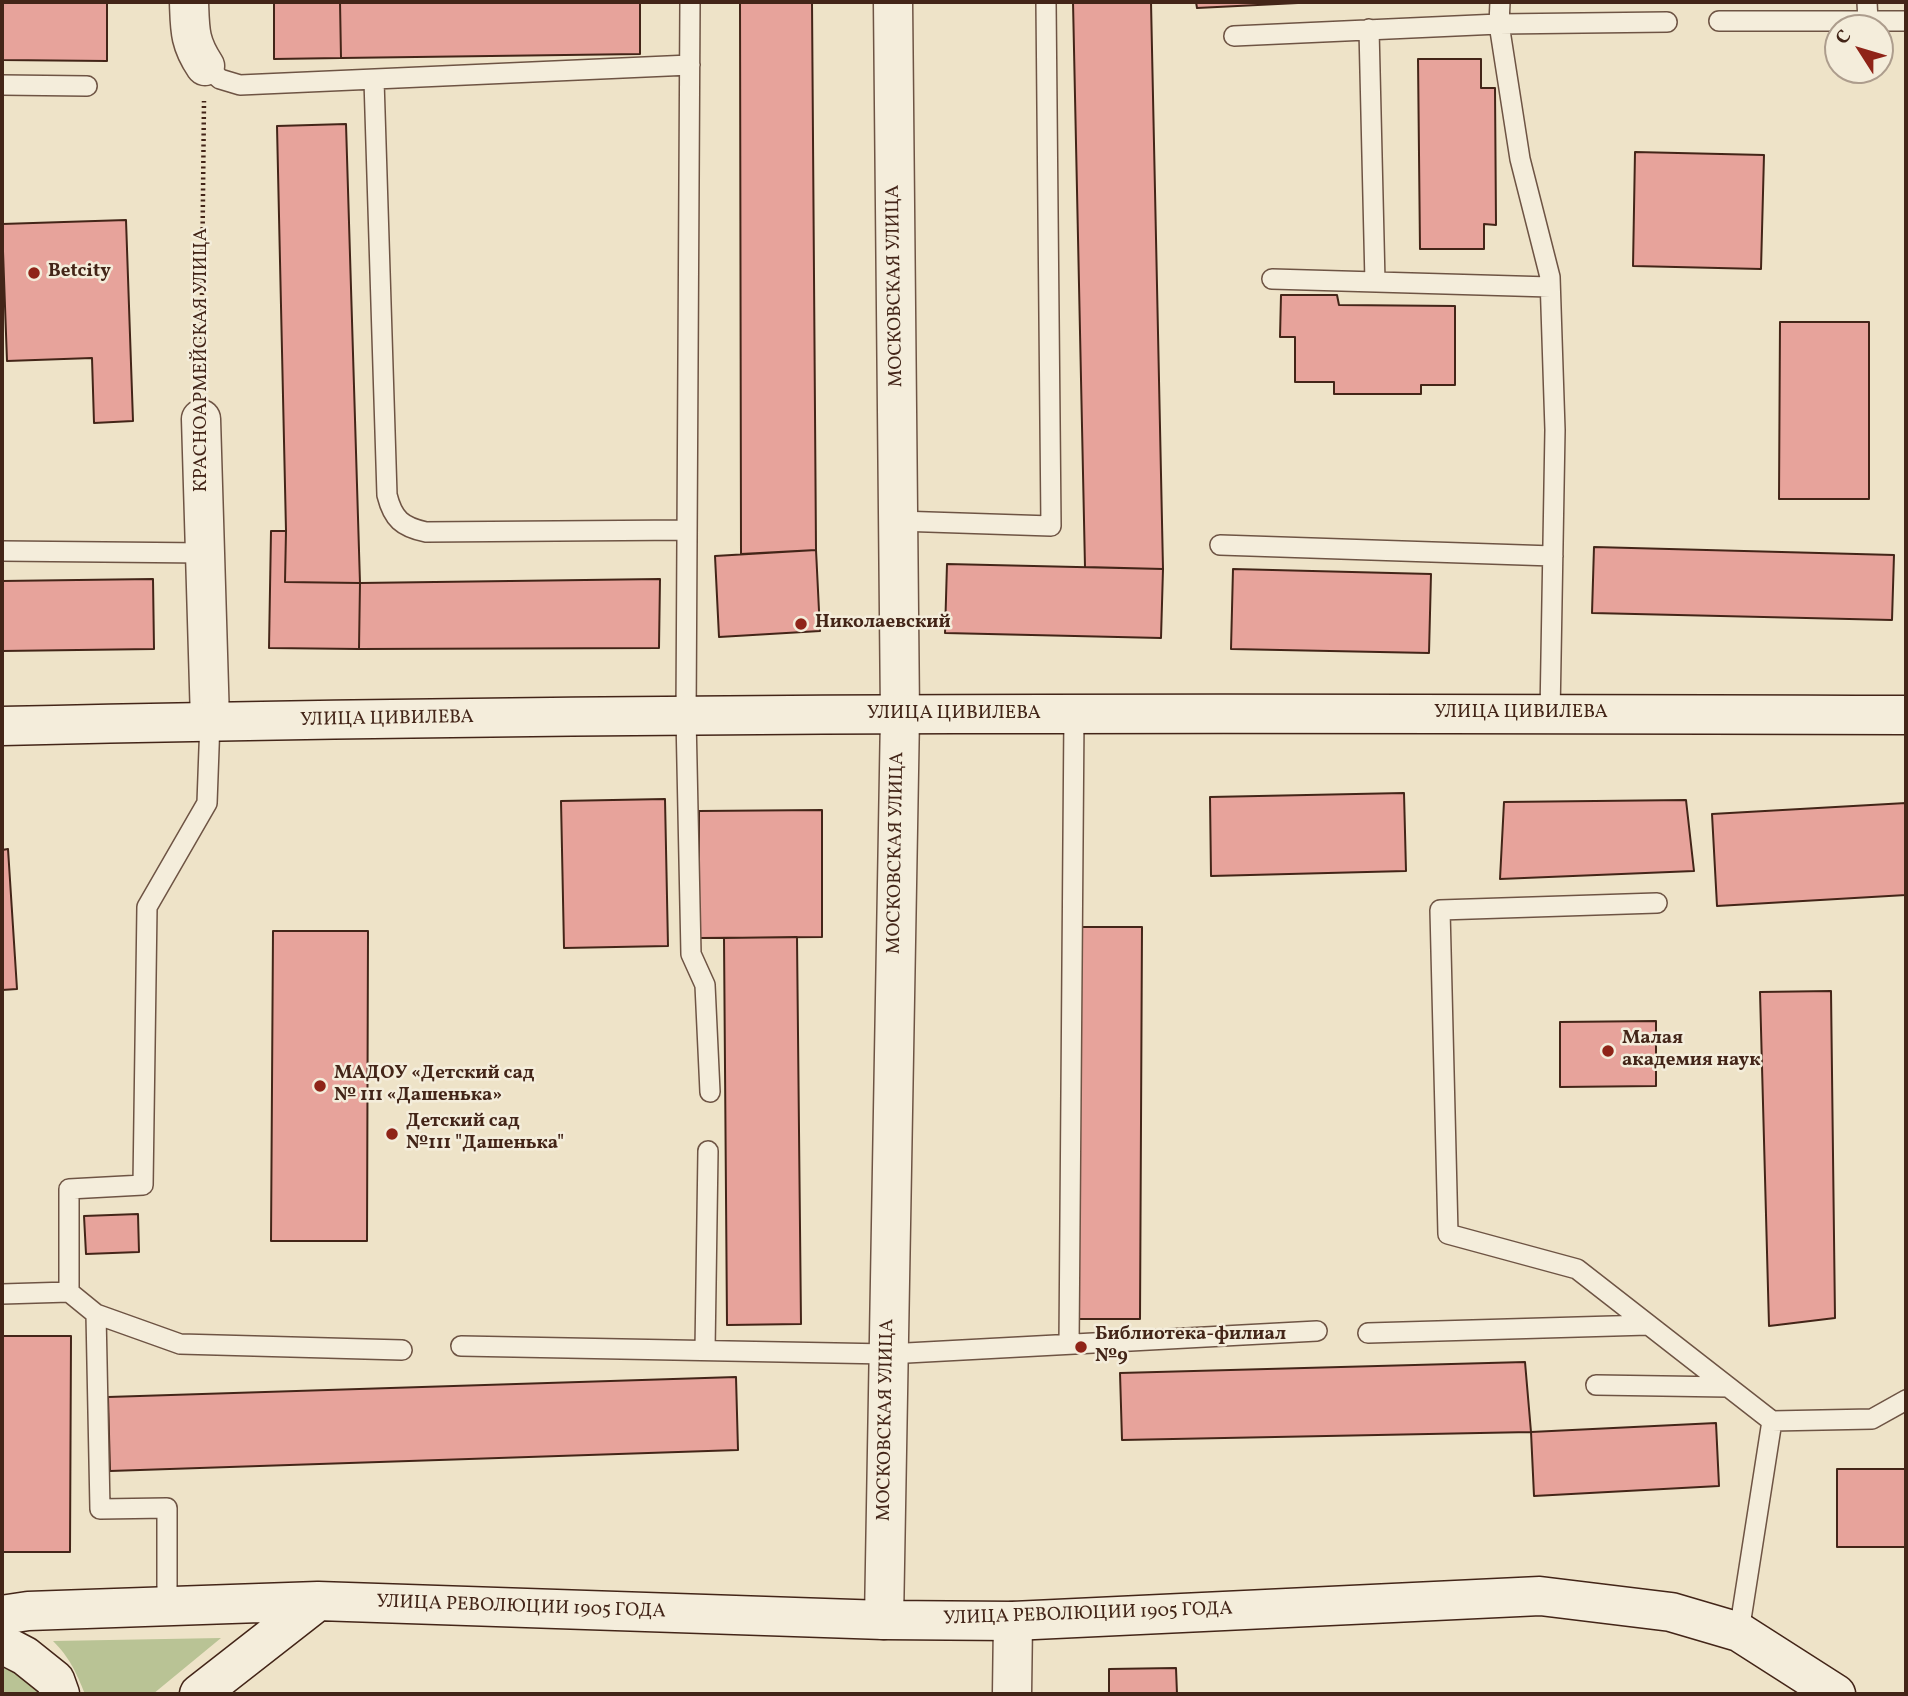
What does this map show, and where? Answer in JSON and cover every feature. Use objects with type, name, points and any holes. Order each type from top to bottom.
[{"type":"street","points":[[189,2],[191,37],[205,66]]},
{"type":"street","name":"МОСКОВСКАЯ УЛИЦА","points":[[884,1620],[900,715],[893,2]]},
{"type":"street","name":"КРАСНОАРМЕЙСКАЯ УЛИЦА","points":[[201,419],[210,721]]},
{"type":"street","name":"УЛИЦА ЦИВИЛЕВА","points":[[2,726],[210,721],[900,715],[1906,715]]},
{"type":"street","name":"УЛИЦА РЕВОЛЮЦИИ 1905 ГОДА","points":[[2,1615],[28,1611],[318,1601],[884,1620],[1013,1621],[1540,1595],[1671,1612],[1739,1632],[1836,1694]]},
{"type":"street","points":[[199,1694],[318,1601]]},
{"type":"street","points":[[1012,1694],[1013,1621]]},
{"type":"street","points":[[2,1644],[25,1656],[55,1680],[60,1694]]},
{"type":"lane","points":[[690,2],[686,717],[691,954],[705,985],[710,1092]]},
{"type":"lane","points":[[898,521],[1051,526],[1046,2]]},
{"type":"lane","points":[[1500,2],[1499,24],[1520,159],[1550,277],[1555,430],[1550,714]]},
{"type":"lane","points":[[1719,21],[1868,11],[1906,21]]},
{"type":"lane","points":[[1234,36],[1499,24],[1667,22]]},
{"type":"lane","points":[[1369,29],[1375,282]]},
{"type":"lane","points":[[205,66],[220,79],[240,85],[690,65]]},
{"type":"lane","points":[[374,80],[387,495],[391,510],[399,522],[412,530],[426,532],[687,530]]},
{"type":"lane","points":[[2,85],[86,86]]},
{"type":"lane","points":[[1272,279],[1550,287]]},
{"type":"lane","points":[[1220,545],[1553,556]]},
{"type":"lane","points":[[2,551],[205,553]]},
{"type":"lane","points":[[1069,1344],[1074,715]]},
{"type":"lane","points":[[69,1292],[69,1189],[143,1185],[147,907],[207,803],[210,721]]},
{"type":"lane","points":[[1657,903],[1440,910],[1448,1234],[1577,1269],[1772,1421],[1872,1419],[1906,1400]]},
{"type":"lane","points":[[705,1350],[708,1151]]},
{"type":"lane","points":[[2,1294],[69,1292],[96,1314],[180,1344],[402,1350]]},
{"type":"lane","points":[[96,1314],[100,1509],[167,1508],[167,1606]]},
{"type":"lane","points":[[1368,1333],[1648,1325]]},
{"type":"lane","points":[[461,1346],[888,1354],[1317,1331]]},
{"type":"lane","points":[[1596,1385],[1728,1387]]},
{"type":"lane","points":[[1739,1632],[1772,1421]]},
{"type":"path","name":"КРАСНОАРМЕЙСКАЯ УЛИЦА","points":[[201,419],[205,66]]},
{"type":"green space","points":[[221,1638],[153,1694],[85,1694],[72,1666],[53,1641]]},
{"type":"green space","points":[[2,1664],[25,1676],[35,1684],[41,1694],[2,1694]]},
{"type":"building","points":[[2,2],[107,2],[107,61],[2,60]]},
{"type":"building","points":[[274,2],[340,2],[341,58],[274,59]]},
{"type":"building","points":[[340,2],[640,2],[640,54],[341,58]]},
{"type":"building","points":[[740,2],[812,2],[816,550],[741,554]]},
{"type":"building","points":[[1073,2],[1151,2],[1163,569],[1085,567]]},
{"type":"building","points":[[1196,2],[1298,2],[1298,3],[1197,8]]},
{"type":"building","points":[[1418,59],[1481,59],[1481,88],[1495,88],[1496,225],[1484,224],[1484,249],[1420,249]]},
{"type":"building","points":[[346,124],[360,583],[285,582],[277,126]]},
{"type":"building","points":[[1635,152],[1764,155],[1761,269],[1633,266]]},
{"type":"building","points":[[126,220],[133,421],[94,423],[92,358],[7,361],[2,224]]},
{"type":"building","points":[[1281,295],[1337,295],[1339,305],[1455,306],[1455,385],[1421,385],[1421,394],[1334,394],[1334,382],[1295,382],[1295,337],[1280,337]]},
{"type":"building","points":[[1780,322],[1869,322],[1869,499],[1779,499]]},
{"type":"building","points":[[271,531],[286,531],[285,582],[360,583],[359,649],[269,648]]},
{"type":"building","points":[[1594,547],[1894,555],[1892,620],[1592,613]]},
{"type":"building","points":[[816,550],[820,631],[719,637],[715,556]]},
{"type":"building","points":[[947,564],[1163,569],[1161,638],[945,633]]},
{"type":"building","points":[[1233,569],[1431,574],[1429,653],[1231,649]]},
{"type":"building","points":[[153,579],[154,649],[2,651],[2,581]]},
{"type":"building","points":[[660,579],[659,648],[359,649],[360,583]]},
{"type":"building","points":[[1404,793],[1406,871],[1211,876],[1210,797]]},
{"type":"building","points":[[665,799],[668,946],[564,948],[561,801]]},
{"type":"building","points":[[1686,800],[1694,871],[1500,879],[1504,802]]},
{"type":"building","points":[[1906,803],[1906,895],[1717,906],[1712,814]]},
{"type":"building","points":[[822,810],[822,937],[699,938],[699,811]]},
{"type":"building","points":[[8,849],[17,989],[2,990],[2,850]]},
{"type":"building","points":[[1077,927],[1142,927],[1140,1319],[1075,1319]]},
{"type":"building","name":"МАДОУ «Детский сад № 111 «Дашенька»","points":[[273,931],[368,931],[367,1241],[271,1241]]},
{"type":"building","points":[[797,937],[801,1324],[727,1325],[724,938]]},
{"type":"building","points":[[1831,991],[1835,1318],[1769,1326],[1760,992]]},
{"type":"building","points":[[1656,1021],[1656,1086],[1560,1087],[1560,1022]]},
{"type":"building","points":[[138,1214],[139,1252],[86,1254],[84,1216]]},
{"type":"building","points":[[2,1336],[71,1336],[70,1552],[2,1552]]},
{"type":"building","points":[[1525,1362],[1531,1432],[1122,1440],[1120,1373]]},
{"type":"building","points":[[736,1377],[738,1450],[110,1471],[108,1397]]},
{"type":"building","points":[[1716,1423],[1719,1486],[1534,1496],[1531,1432]]},
{"type":"building","points":[[1837,1469],[1906,1469],[1906,1547],[1837,1547]]},
{"type":"building","points":[[1176,1668],[1177,1694],[1109,1694],[1109,1669]]},
{"type":"place","name":"Betcity","points":[[34,273]]},
{"type":"place","name":"Николаевский","points":[[801,624]]},
{"type":"place","name":"Малая академия наук","points":[[1608,1051]]},
{"type":"place","name":"МАДОУ «Детский сад № 111 «Дашенька»","points":[[320,1086]]},
{"type":"place","name":"Детский сад №111 \"Дашенька\"","points":[[392,1134]]},
{"type":"place","name":"Библиотека-филиал №9","points":[[1081,1347]]}]
